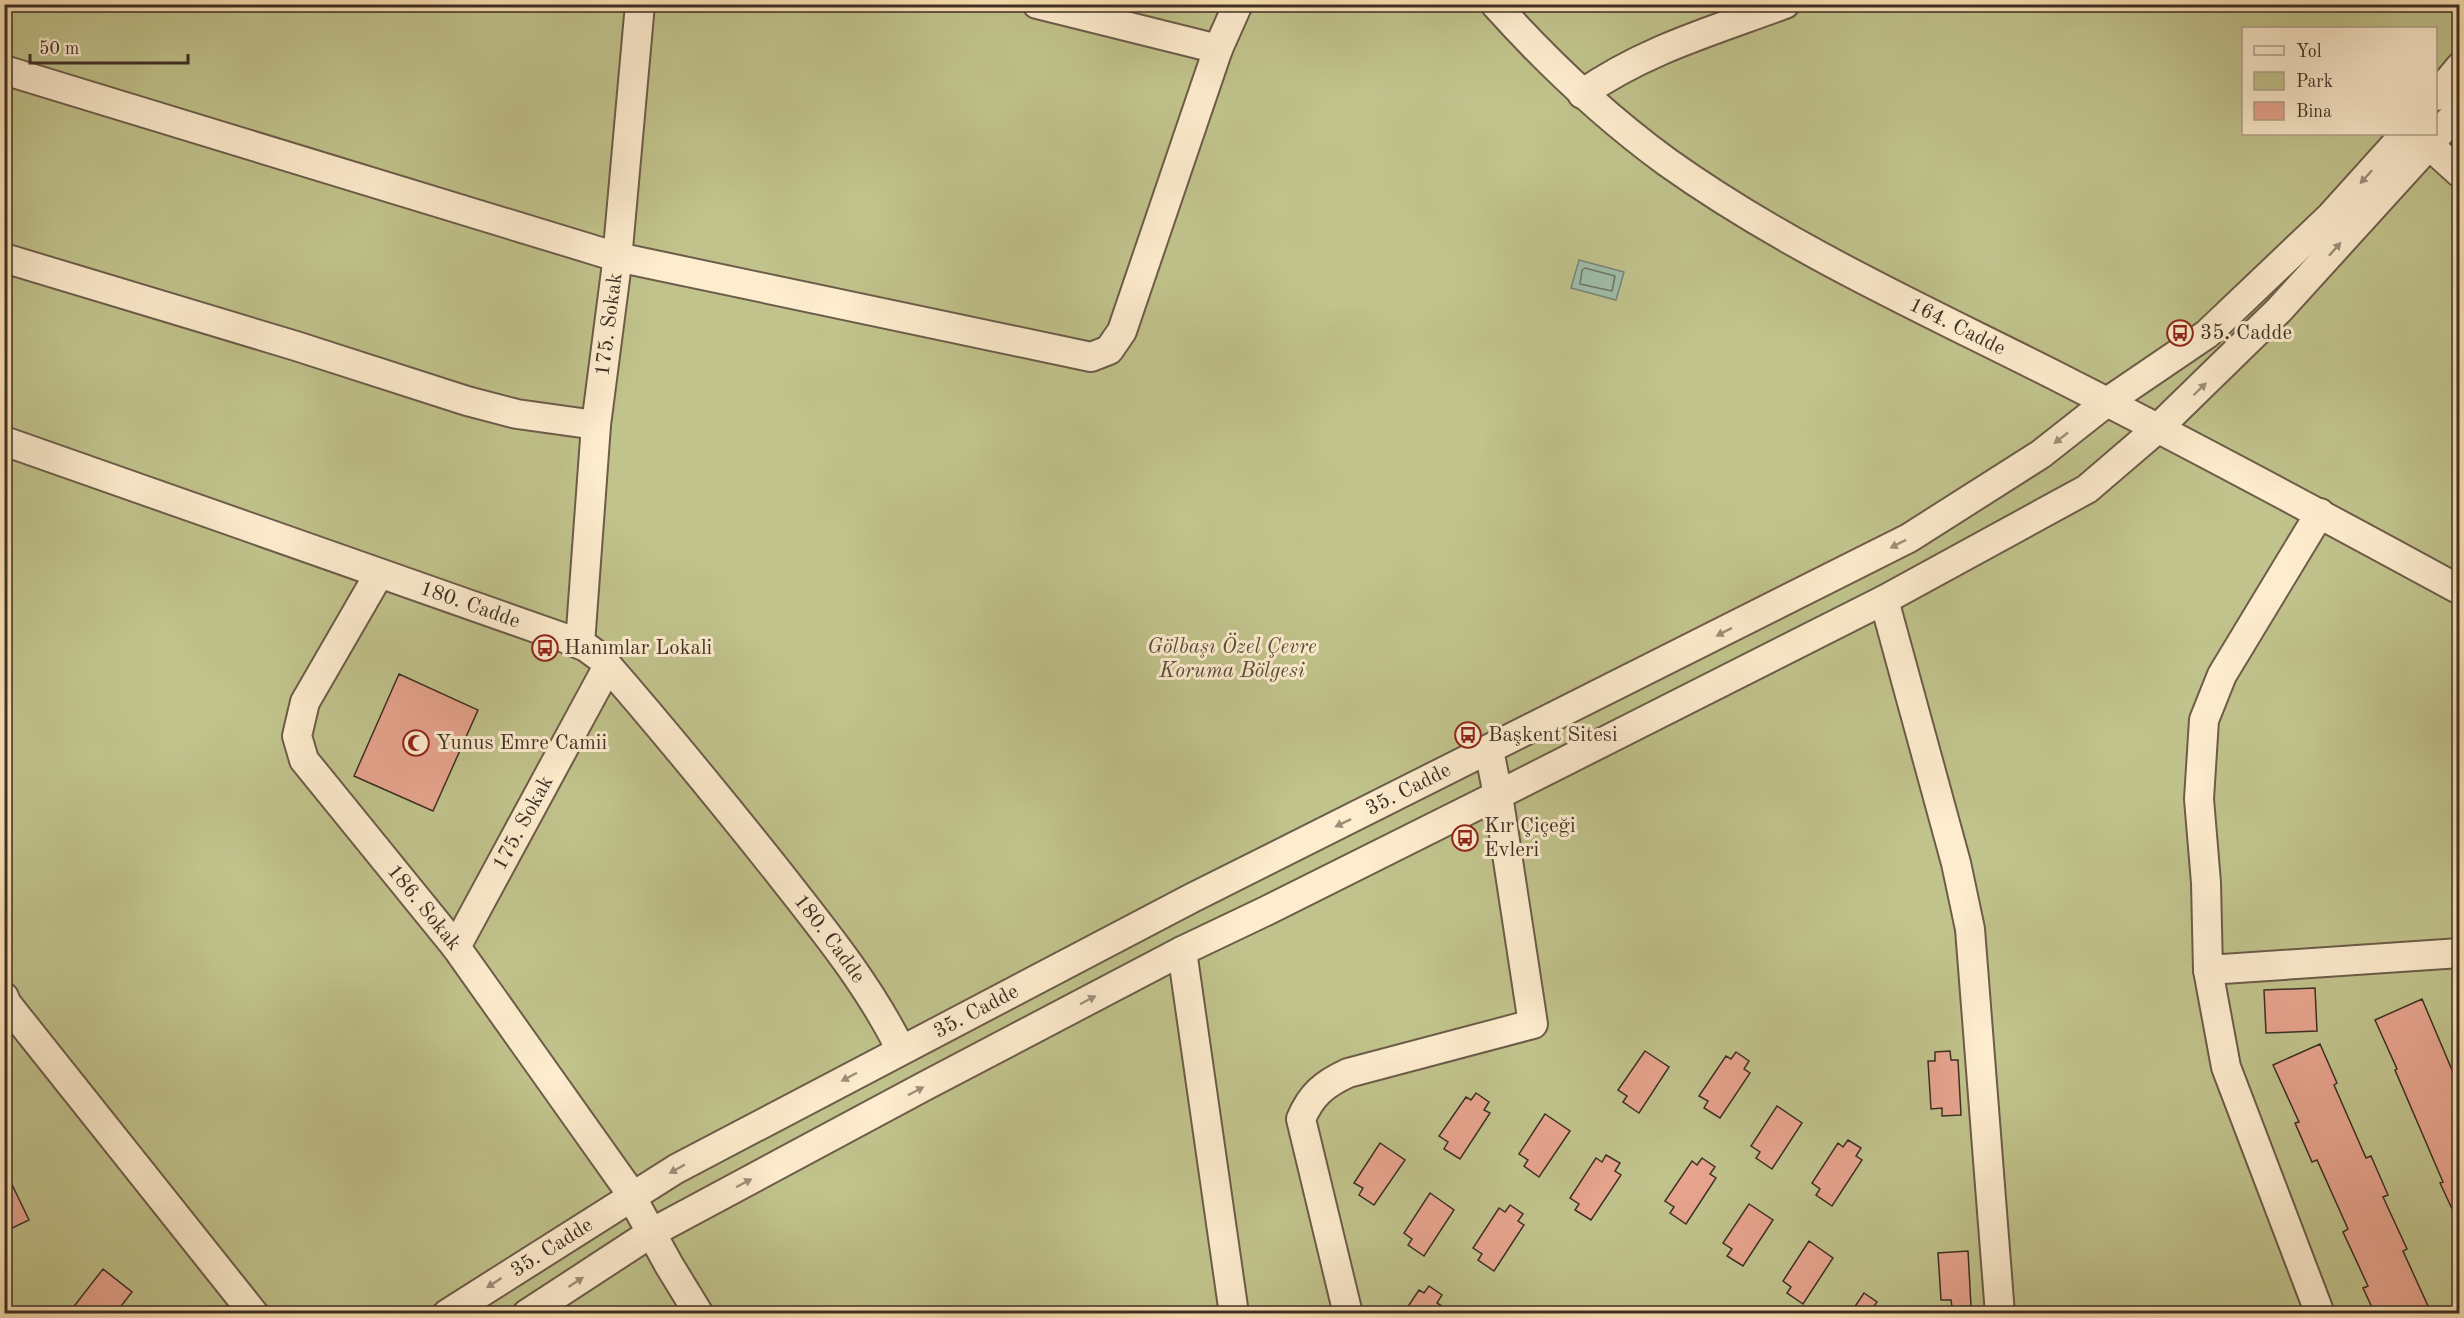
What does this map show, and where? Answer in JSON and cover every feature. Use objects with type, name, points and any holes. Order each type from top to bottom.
[{"type":"street","name":"175. Sokak","points":[[580,644],[596,425],[617,257],[640,4]]},
{"type":"street","points":[[1037,4],[1218,49]]},
{"type":"street","points":[[4,70],[617,257],[1091,357],[1103,353],[1116,344],[1122,331],[1218,49],[1238,4]]},
{"type":"street","name":"164. Cadde","points":[[1495,4],[1536,51],[1582,94],[1666,161],[1803,247],[2320,513],[2460,590]]},
{"type":"street","points":[[1582,94],[1605,77],[1642,58],[1785,4]]},
{"type":"street","points":[[2437,95],[2460,67]]},
{"type":"street","name":"35. Cadde","points":[[2437,126],[2460,109]]},
{"type":"street","points":[[2417,140],[2460,173]]},
{"type":"street","name":"35. Cadde","points":[[447,1314],[676,1169],[1192,898],[1909,538],[2042,454],[2107,402],[2207,334],[2331,216],[2417,140]]},
{"type":"street","name":"35. Cadde","points":[[527,1314],[651,1233],[1182,951],[1884,600],[2087,489],[2157,429],[2279,310],[2417,140]]},
{"type":"street","points":[[4,258],[467,401],[517,414],[596,425]]},
{"type":"street","name":"180. Cadde","points":[[4,441],[580,644],[601,658],[705,780],[832,940],[858,977],[901,1050]]},
{"type":"street","points":[[2320,513],[2222,675],[2204,720],[2199,799],[2206,883],[2208,970],[2226,1068],[2320,1314]]},
{"type":"street","name":"186. Sokak","points":[[379,573],[305,702],[297,736],[304,760],[456,947],[631,1196],[699,1314]]},
{"type":"street","points":[[1884,600],[1956,863],[1970,929],[2000,1314]]},
{"type":"street","name":"175. Sokak","points":[[456,947],[608,666]]},
{"type":"street","points":[[1348,1314],[1301,1119],[1308,1103],[1328,1083],[1348,1073],[1533,1024],[1489,750]]},
{"type":"street","points":[[1182,951],[1234,1314]]},
{"type":"street","points":[[2208,970],[2460,953]]},
{"type":"street","points":[[4,997],[7,1004],[254,1314]]},
{"type":"green space","name":"Gölbaşı Özel Çevre Koruma Bölgesi","points":[[5,5],[2459,5],[2459,1313],[5,1313]]},
{"type":"water","points":[[1579,260],[1624,272],[1616,300],[1571,288]]},
{"type":"building","name":"Yunus Emre Camii","points":[[399,674],[478,710],[433,811],[354,776]]},
{"type":"building","points":[[2315,988],[2317,1031],[2266,1033],[2264,990]]},
{"type":"building","points":[[2422,999],[2460,1089],[2460,1226],[2440,1183],[2443,1182],[2375,1020]]},
{"type":"building","points":[[2320,1044],[2337,1083],[2334,1085],[2366,1158],[2371,1156],[2388,1195],[2383,1197],[2407,1249],[2403,1251],[2428,1306],[2412,1314],[2375,1314],[2363,1288],[2368,1286],[2343,1232],[2348,1229],[2317,1160],[2312,1162],[2295,1123],[2299,1122],[2273,1065]]},
{"type":"building","points":[[1645,1051],[1669,1067],[1639,1113],[1623,1102],[1627,1096],[1618,1090]]},
{"type":"building","points":[[1950,1051],[1951,1060],[1958,1060],[1961,1115],[1942,1116],[1942,1108],[1931,1109],[1928,1061],[1935,1061],[1935,1052]]},
{"type":"building","points":[[1736,1052],[1749,1061],[1744,1069],[1750,1073],[1720,1118],[1704,1108],[1708,1101],[1699,1096],[1726,1056],[1731,1059]]},
{"type":"building","points":[[1476,1093],[1489,1102],[1484,1110],[1490,1113],[1460,1159],[1444,1149],[1448,1142],[1439,1136],[1466,1097],[1471,1100]]},
{"type":"building","points":[[1777,1106],[1802,1123],[1772,1169],[1756,1158],[1760,1152],[1751,1146]]},
{"type":"building","points":[[1545,1114],[1570,1131],[1539,1177],[1524,1166],[1528,1160],[1519,1154]]},
{"type":"building","points":[[1848,1140],[1861,1148],[1856,1156],[1862,1160],[1832,1206],[1816,1195],[1820,1189],[1812,1183],[1838,1143],[1843,1147]]},
{"type":"building","points":[[1380,1143],[1405,1160],[1374,1205],[1359,1195],[1363,1188],[1354,1183]]},
{"type":"building","points":[[1606,1155],[1620,1163],[1615,1171],[1621,1175],[1591,1220],[1575,1210],[1579,1204],[1570,1198],[1596,1158],[1602,1162]]},
{"type":"building","points":[[1702,1158],[1715,1167],[1710,1174],[1716,1178],[1686,1224],[1670,1213],[1674,1207],[1665,1201],[1692,1161],[1697,1165]]},
{"type":"building","points":[[4,1168],[29,1220],[4,1232]]},
{"type":"building","points":[[1430,1193],[1454,1210],[1424,1256],[1408,1245],[1412,1239],[1404,1233]]},
{"type":"building","points":[[1749,1204],[1773,1220],[1743,1266],[1727,1256],[1732,1249],[1723,1243]]},
{"type":"building","points":[[1510,1205],[1523,1214],[1518,1221],[1524,1225],[1494,1271],[1478,1260],[1482,1254],[1473,1248],[1499,1208],[1505,1212]]},
{"type":"building","points":[[1809,1241],[1833,1258],[1803,1304],[1787,1293],[1791,1287],[1783,1281]]},
{"type":"building","points":[[1968,1251],[1971,1306],[1952,1307],[1951,1300],[1941,1300],[1938,1253]]},
{"type":"building","points":[[103,1269],[132,1292],[115,1314],[68,1314]]},
{"type":"building","points":[[1429,1286],[1442,1295],[1437,1303],[1454,1314],[1403,1314],[1419,1290],[1424,1293]]},
{"type":"building","points":[[1864,1293],[1877,1302],[1869,1314],[1850,1314]]},
{"type":"place","name":"35. Cadde","points":[[2180,333]]},
{"type":"place","name":"Hanımlar Lokali","points":[[545,648]]},
{"type":"place","name":"Başkent Sitesi","points":[[1468,735]]},
{"type":"place","name":"Yunus Emre Camii","points":[[416,743]]},
{"type":"place","name":"Kır Çiçeği Evleri","points":[[1465,838]]}]
